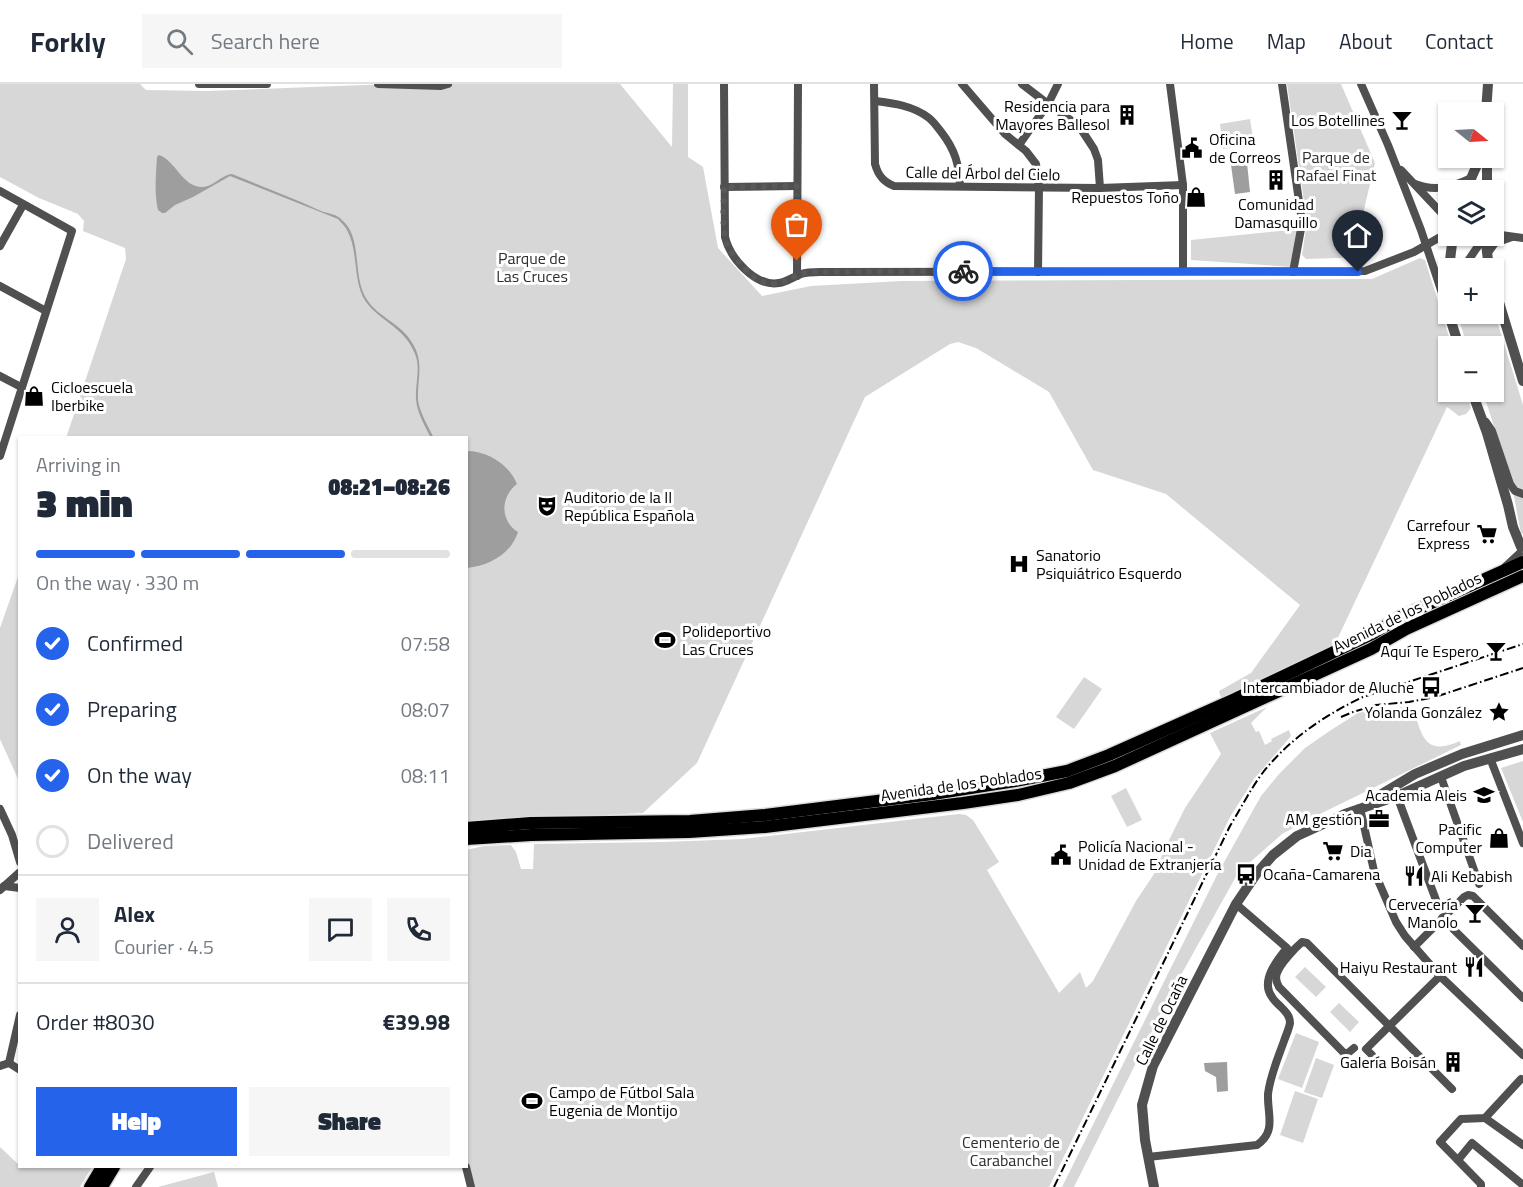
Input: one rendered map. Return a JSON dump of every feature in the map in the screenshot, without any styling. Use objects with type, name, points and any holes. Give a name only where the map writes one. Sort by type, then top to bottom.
[{"type":"main road","name":"Avenida de los Poblados","points":[[468,828],[531,823],[690,821],[765,815],[933,794],[1015,782],[1067,771],[1109,755],[1235,699],[1374,633],[1400,617],[1522,560]]},
{"type":"main road","name":"Avenida de los Poblados","points":[[468,839],[531,835],[689,832],[765,827],[963,803],[1018,795],[1069,783],[1126,761],[1371,649],[1522,560]]},
{"type":"main road","points":[[90,1187],[101,1168]]},
{"type":"main road","points":[[102,1187],[113,1168]]},
{"type":"street","points":[[199,84],[267,84]]},
{"type":"street","points":[[378,84],[446,86],[448,84]]},
{"type":"street","points":[[724,84],[725,237],[728,247],[747,272],[762,282],[780,283],[804,273],[820,272],[1365,271],[1414,252],[1438,238]]},
{"type":"street","points":[[797,276],[798,84]]},
{"type":"street","name":"Calle del Árbol del Cielo","points":[[874,84],[875,164],[877,171],[888,183],[899,186],[1100,188],[1183,185]]},
{"type":"street","points":[[962,84],[1005,134],[1032,157],[1036,164],[1039,187],[1038,272]]},
{"type":"street","points":[[1022,84],[1079,126],[1094,149],[1098,160],[1100,188]]},
{"type":"street","points":[[1019,145],[1048,104],[1058,84]]},
{"type":"street","points":[[1170,84],[1183,185],[1183,271]]},
{"type":"street","points":[[1282,84],[1301,216],[1301,229],[1293,272]]},
{"type":"street","points":[[1361,84],[1396,165],[1438,282]]},
{"type":"street","points":[[1487,102],[1488,84]]},
{"type":"street","points":[[875,101],[915,110],[929,118],[954,151],[959,169],[960,186]]},
{"type":"street","points":[[1396,165],[1438,210]]},
{"type":"street","points":[[1412,183],[1426,188],[1443,189],[1471,178],[1476,168]]},
{"type":"street","points":[[724,187],[797,186]]},
{"type":"street","points":[[0,191],[72,231],[0,456]]},
{"type":"street","points":[[0,246],[23,205]]},
{"type":"street","points":[[1504,236],[1523,238]]},
{"type":"street","points":[[1489,258],[1495,243],[1512,237]]},
{"type":"street","points":[[1471,258],[1479,246]]},
{"type":"street","points":[[0,286],[46,311]]},
{"type":"street","points":[[1504,319],[1523,381]]},
{"type":"street","points":[[0,376],[21,387]]},
{"type":"street","points":[[1476,402],[1498,469],[1522,560]]},
{"type":"street","points":[[1481,416],[1492,431],[1510,484],[1515,491],[1523,494]]},
{"type":"street","name":"Calle de Ocaña","points":[[1360,808],[1416,774],[1470,751],[1523,735]]},
{"type":"street","name":"Calle de Ocaña","points":[[1154,1187],[1142,1105],[1153,1066],[1236,904],[1257,873],[1297,836],[1464,766],[1523,749]]},
{"type":"street","points":[[1490,758],[1523,843]]},
{"type":"street","points":[[1441,777],[1479,885]]},
{"type":"street","points":[[1397,796],[1439,908]]},
{"type":"street","points":[[1360,808],[1374,871],[1396,922],[1405,936],[1440,976],[1522,1052]]},
{"type":"street","points":[[0,809],[18,855]]},
{"type":"street","points":[[2,888],[18,874]]},
{"type":"street","points":[[2,888],[18,888]]},
{"type":"street","points":[[1414,947],[1468,895],[1473,896],[1523,946]]},
{"type":"street","points":[[1148,1157],[1257,1145],[1264,1140],[1268,1132],[1270,1122],[1268,1096],[1271,1079],[1290,1020],[1271,996],[1268,981],[1287,948],[1236,904]]},
{"type":"street","points":[[1442,918],[1523,998]]},
{"type":"street","points":[[1354,1048],[1344,1053],[1276,982],[1278,964],[1301,942],[1305,942],[1452,1089]]},
{"type":"street","points":[[1372,1054],[1366,1049],[1440,976]]},
{"type":"street","points":[[9,1063],[18,1024]]},
{"type":"street","points":[[0,1066],[9,1063]]},
{"type":"street","points":[[9,1063],[18,1070]]},
{"type":"street","points":[[1485,1118],[1521,1079]]},
{"type":"street","points":[[1481,1187],[1481,1184],[1440,1142],[1461,1119],[1485,1118],[1523,1145]]},
{"type":"street","points":[[1458,1160],[1472,1143],[1523,1185]]},
{"type":"street","points":[[136,1187],[149,1168]]},
{"type":"street","points":[[466,1168],[471,1187]]},
{"type":"green space","name":"Parque de Las Cruces","points":[[0,84],[140,84],[146,90],[207,91],[390,84],[620,84],[672,147],[673,84],[688,84],[688,157],[703,167],[718,248],[762,296],[811,286],[901,281],[1372,279],[1420,258],[1425,260],[1438,301],[1438,324],[1445,324],[1449,336],[1438,336],[1438,402],[1469,402],[1471,408],[1466,414],[1459,416],[1447,407],[1335,644],[1221,698],[1219,691],[1251,673],[1300,605],[1166,494],[1093,470],[1049,392],[976,348],[958,342],[950,344],[865,397],[697,763],[643,813],[468,822],[468,436],[67,436],[126,259],[125,248],[83,231],[84,221],[78,214],[39,198],[0,177]]},
{"type":"green space","name":"Parque de Rafael Finat","points":[[1287,84],[1341,84],[1375,163],[1361,222],[1374,252],[1365,257],[1306,259],[1302,255],[1307,222]]},
{"type":"green space","points":[[1250,119],[1254,144],[1223,149],[1220,124]]},
{"type":"green space","points":[[1299,229],[1292,267],[1191,260],[1191,240]]},
{"type":"green space","points":[[1460,324],[1498,324],[1502,336],[1464,336]]},
{"type":"green space","points":[[1504,343],[1523,405],[1523,533],[1521,534],[1511,480],[1486,402],[1504,402]]},
{"type":"green space","points":[[18,577],[18,779],[0,739],[0,628]]},
{"type":"green space","points":[[1084,677],[1102,689],[1074,729],[1056,717]]},
{"type":"green space","name":"Cementerio de Carabanchel","points":[[1267,707],[1251,723],[1256,732],[1259,731],[1265,745],[1272,741],[1271,739],[1289,730],[1291,736],[1254,779],[1230,817],[1049,1187],[472,1187],[467,1168],[468,850],[484,846],[511,845],[516,852],[521,869],[533,869],[534,844],[743,839],[966,815],[973,820],[999,862],[987,870],[1059,993],[1080,972],[1086,988],[1093,981],[1136,901],[1154,874],[1185,808],[1221,754],[1210,733]]},
{"type":"green space","points":[[1404,707],[1413,708],[1422,735],[1432,745],[1448,745],[1460,741],[1461,745],[1282,834],[1238,873],[1172,991],[1074,1187],[1062,1187],[1218,873],[1261,796],[1305,748],[1358,713]]},
{"type":"green space","points":[[1523,761],[1523,822],[1501,768]]},
{"type":"green space","points":[[1126,788],[1142,820],[1127,827],[1111,796]]},
{"type":"green space","points":[[1305,967],[1326,987],[1316,997],[1295,977]]},
{"type":"green space","points":[[1339,1003],[1359,1022],[1350,1032],[1330,1012]]},
{"type":"green space","points":[[1296,1033],[1319,1042],[1302,1088],[1278,1079]]},
{"type":"green space","points":[[1316,1058],[1334,1065],[1322,1098],[1304,1092]]},
{"type":"green space","points":[[1295,1091],[1318,1099],[1303,1143],[1280,1135]]},
{"type":"green space","points":[[0,1147],[18,1164],[18,1168],[91,1168],[80,1187],[0,1187]]},
{"type":"green space","points":[[214,1172],[218,1187],[158,1187]]},
{"type":"shaded area","points":[[159,155],[165,158],[194,186],[205,187],[232,174],[335,215],[342,220],[353,237],[359,279],[366,298],[377,311],[405,333],[416,350],[419,369],[419,404],[433,436],[430,436],[426,429],[417,404],[418,365],[415,354],[404,336],[374,311],[363,297],[358,280],[350,238],[338,219],[230,176],[162,213],[158,210],[157,204],[157,157]]},
{"type":"shaded area","points":[[1247,163],[1250,192],[1235,194],[1231,165]]},
{"type":"shaded area","points":[[468,451],[482,453],[496,460],[509,470],[517,484],[507,495],[504,509],[508,522],[518,532],[515,540],[498,558],[468,568]]},
{"type":"shaded area","points":[[1227,1062],[1228,1091],[1217,1092],[1216,1077],[1205,1071],[1204,1063]]},
{"type":"railway","points":[[1054,1187],[1230,826],[1250,791],[1274,759],[1309,728],[1363,697],[1523,644]]},
{"type":"railway","points":[[1341,717],[1376,705],[1435,697],[1523,668]]},
{"type":"way so far","points":[[797,261],[797,186],[724,187],[726,242],[747,272],[762,282],[768,284],[785,282],[809,272],[963,271]]},
{"type":"place","name":"Residencia para Mayores Ballesol","points":[[1127,115]]},
{"type":"place","name":"Los Botellines","points":[[1402,120]]},
{"type":"place","name":"Oficina de Correos","points":[[1192,148]]},
{"type":"place","name":"Comunidad Damasquillo","points":[[1276,180]]},
{"type":"place","name":"Repuestos Toño","points":[[1196,197]]},
{"type":"place","name":"Cicloescuela Iberbike","points":[[34,396]]},
{"type":"place","name":"Auditorio de la II República Española","points":[[547,506]]},
{"type":"place","name":"Carrefour Express","points":[[1487,534]]},
{"type":"place","name":"Sanatorio Psiquiátrico Esquerdo","points":[[1019,564]]},
{"type":"place","name":"Polideportivo Las Cruces","points":[[665,640]]},
{"type":"place","name":"Aquí Te Espero","points":[[1496,651]]},
{"type":"place","name":"Intercambiador de Aluche","points":[[1431,687]]},
{"type":"place","name":"Yolanda González","points":[[1499,712]]},
{"type":"place","name":"Academia Aleis","points":[[1484,795]]},
{"type":"place","name":"AM gestión","points":[[1379,819]]},
{"type":"place","name":"Pacific Computer","points":[[1499,838]]},
{"type":"place","name":"Dia","points":[[1333,851]]},
{"type":"place","name":"Policía Nacional - Unidad de Extranjería","points":[[1061,855]]},
{"type":"place","name":"Ocaña-Camarena","points":[[1246,874]]},
{"type":"place","name":"Ali Kebabish","points":[[1414,876]]},
{"type":"place","name":"Cervecería Manolo","points":[[1475,913]]},
{"type":"place","name":"Haiyu Restaurant","points":[[1474,967]]},
{"type":"place","name":"Galería Boisán","points":[[1453,1062]]},
{"type":"place","name":"Campo de Fútbol Sala Eugenia de Montijo","points":[[532,1101]]},
{"type":"route","points":[[963,271],[1358,272]]}]
